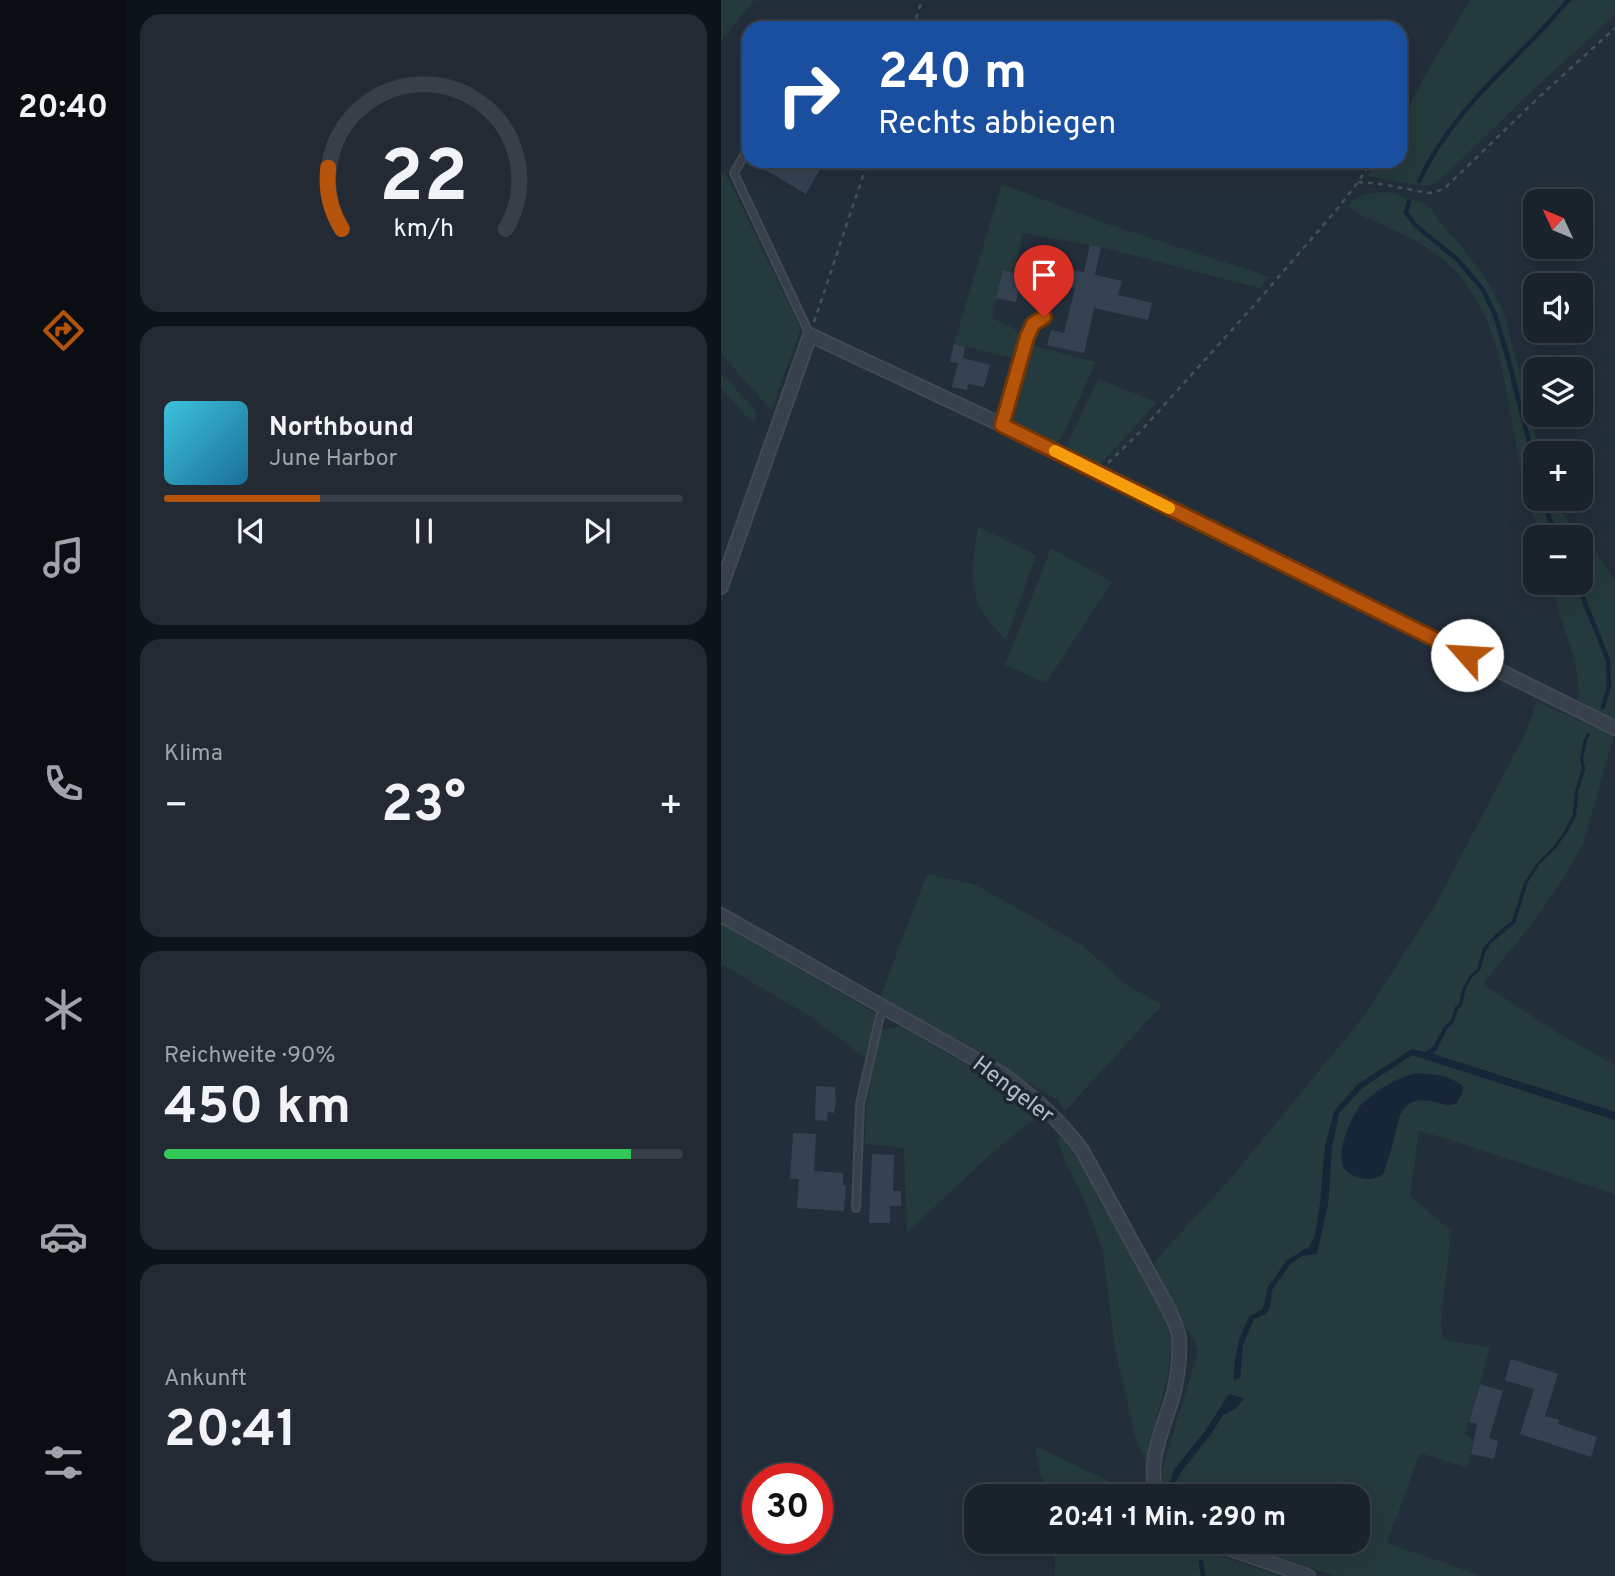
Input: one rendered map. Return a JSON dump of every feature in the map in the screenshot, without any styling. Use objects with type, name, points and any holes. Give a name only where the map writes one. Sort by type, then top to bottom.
[{"type":"street","points":[[721,587],[810,335],[1002,425],[1615,728]]},
{"type":"street","name":"Hengeler","points":[[721,915],[1005,1076],[1035,1098],[1067,1129],[1082,1150],[1168,1308],[1179,1335],[1179,1364],[1174,1392],[1159,1440],[1153,1473],[1155,1484]]},
{"type":"street","points":[[1244,1554],[1308,1576]]},
{"type":"lane","points":[[742,159],[734,173],[810,335]]},
{"type":"lane","points":[[1002,425],[1027,337],[1033,324],[1044,317]]},
{"type":"lane","points":[[856,1208],[860,1104],[880,1016],[885,1007]]},
{"type":"path","points":[[915,21],[922,0]]},
{"type":"path","points":[[1359,182],[1428,193],[1446,187],[1615,28]]},
{"type":"path","points":[[810,335],[866,168]]},
{"type":"path","points":[[1098,473],[1139,433],[1257,302],[1359,182],[1368,168]]},
{"type":"green space","points":[[721,0],[754,0],[721,41]]},
{"type":"green space","points":[[1470,0],[1615,0],[1615,15],[1448,173],[1433,184],[1425,186],[1368,176],[1373,168],[1407,168],[1407,111]]},
{"type":"green space","points":[[721,171],[728,178],[801,329],[771,410],[721,354]]},
{"type":"green space","points":[[1002,184],[1107,224],[1270,277],[1259,288],[1101,247],[1023,233],[1014,273],[1003,271],[992,318],[1015,329],[1021,340],[1016,359],[954,344]]},
{"type":"green space","points":[[1389,192],[1424,204],[1432,210],[1487,281],[1504,313],[1523,386],[1523,427],[1533,427],[1536,441],[1523,441],[1523,477],[1500,359],[1480,307],[1466,283],[1446,262],[1413,239],[1348,207],[1356,198]]},
{"type":"green space","points":[[1031,345],[1096,362],[1061,439],[1050,445],[1012,426],[1009,408]]},
{"type":"green space","points":[[721,373],[755,410],[755,421],[749,419],[721,388]]},
{"type":"green space","points":[[1098,379],[1157,402],[1097,468],[1069,454],[1068,443]]},
{"type":"green space","points":[[1533,511],[1562,511],[1571,525],[1537,525]]},
{"type":"green space","points":[[978,527],[1036,555],[1006,640],[983,613],[974,590],[973,569]]},
{"type":"green space","points":[[1051,548],[1112,582],[1046,683],[1005,665]]},
{"type":"green space","points":[[1593,551],[1615,581],[1615,720],[1578,700],[1576,667],[1555,595],[1593,595]]},
{"type":"green space","points":[[1536,702],[1614,735],[1583,845],[1534,921],[1483,984],[1558,1033],[1615,1065],[1615,1112],[1433,1054],[1453,1023],[1472,977],[1480,970],[1486,950],[1515,923],[1528,882],[1540,863],[1568,831],[1576,815],[1578,792],[1585,769],[1583,758],[1587,739],[1584,739],[1580,759],[1582,769],[1575,792],[1573,814],[1566,829],[1525,881],[1512,922],[1483,948],[1477,969],[1470,975],[1462,990],[1451,1021],[1444,1027],[1433,1047],[1425,1052],[1412,1050],[1358,1084],[1334,1111],[1315,1236],[1309,1247],[1300,1251],[1268,1287],[1263,1309],[1249,1316],[1238,1342],[1234,1379],[1240,1377],[1243,1344],[1254,1319],[1270,1306],[1272,1290],[1291,1263],[1302,1256],[1317,1253],[1328,1204],[1332,1147],[1339,1113],[1362,1088],[1412,1055],[1615,1120],[1615,1194],[1419,1130],[1410,1196],[1451,1231],[1441,1321],[1443,1339],[1490,1348],[1465,1434],[1473,1440],[1468,1468],[1420,1453],[1387,1543],[1482,1576],[1335,1576],[1269,1554],[1370,1554],[1370,1484],[1175,1484],[1223,1415],[1235,1409],[1243,1398],[1229,1395],[1174,1470],[1172,1484],[1163,1484],[1162,1471],[1198,1351],[1154,1262],[1231,1178],[1364,1016],[1436,904],[1528,728]],"holes":[[[1462,1094],[1449,1106],[1434,1102],[1412,1102],[1401,1112],[1383,1174],[1346,1134],[1362,1103]]]},
{"type":"green space","points":[[927,874],[974,884],[1082,945],[1124,983],[1162,1005],[1065,1111],[1058,1100],[880,997]]},
{"type":"green space","points":[[721,924],[875,1013],[867,1059],[808,1015],[721,964]]},
{"type":"green space","points":[[899,1026],[1007,1087],[1021,1098],[1037,1117],[994,1151],[907,1233],[904,1148],[865,1144],[867,1100],[878,1031]]},
{"type":"green space","points":[[1061,1136],[1079,1161],[1154,1294],[1171,1343],[1168,1376],[1146,1463],[1135,1435],[1115,1349],[1103,1251],[1058,1141]]},
{"type":"green space","points":[[1035,1446],[1114,1484],[1044,1484]]},
{"type":"green space","points":[[1055,1554],[1215,1554],[1280,1576],[1055,1576]]},
{"type":"water","points":[[1589,732],[1576,815],[1568,831],[1540,863],[1528,882],[1515,923],[1486,950],[1480,971],[1472,977],[1462,1006],[1433,1054],[1615,1112],[1615,1120],[1412,1055],[1362,1088],[1339,1113],[1332,1147],[1328,1204],[1317,1254],[1302,1256],[1291,1263],[1272,1290],[1266,1314],[1254,1319],[1243,1344],[1240,1378],[1234,1380],[1238,1347],[1250,1316],[1263,1309],[1268,1287],[1287,1260],[1309,1247],[1315,1236],[1325,1146],[1334,1112],[1358,1084],[1412,1049],[1425,1052],[1433,1047],[1444,1027],[1451,1021],[1462,990],[1470,975],[1477,969],[1483,948],[1512,921],[1525,881],[1566,829],[1573,814],[1575,792],[1582,769],[1580,759],[1584,739]]},
{"type":"water","points":[[1417,1073],[1447,1077],[1458,1082],[1463,1086],[1456,1104],[1423,1100],[1409,1104],[1398,1121],[1383,1174],[1367,1179],[1349,1174],[1342,1161],[1343,1143],[1359,1107],[1382,1088]]},
{"type":"water","points":[[1229,1394],[1244,1399],[1235,1409],[1223,1415],[1175,1484],[1169,1484],[1174,1470],[1205,1431]]},
{"type":"building","points":[[762,168],[821,168],[806,194]]},
{"type":"building","points":[[1090,245],[1101,247],[1095,275],[1122,281],[1118,295],[1152,303],[1148,320],[1094,308],[1084,353],[1047,345],[1051,330],[1064,333],[1075,288],[1029,278],[1033,261],[1084,272]]},
{"type":"building","points":[[1003,270],[1022,275],[1016,302],[996,298]]},
{"type":"building","points":[[954,344],[965,347],[963,358],[990,365],[984,387],[968,384],[967,390],[952,387],[958,363],[950,362]]},
{"type":"building","points":[[816,1086],[835,1087],[834,1113],[828,1112],[827,1121],[815,1120]]},
{"type":"building","points":[[793,1133],[816,1134],[814,1171],[843,1173],[843,1185],[846,1185],[844,1211],[797,1208],[799,1179],[790,1179]]},
{"type":"building","points":[[872,1154],[894,1155],[893,1191],[901,1191],[901,1206],[890,1206],[890,1223],[869,1223]]},
{"type":"building","points":[[1511,1359],[1558,1374],[1545,1416],[1559,1420],[1558,1424],[1597,1437],[1591,1457],[1520,1434],[1534,1389],[1505,1380]]},
{"type":"building","points":[[1480,1384],[1503,1391],[1489,1438],[1498,1441],[1494,1459],[1471,1454],[1477,1424],[1469,1422]]},
{"type":"waterway","points":[[1419,181],[1458,119],[1569,0]]},
{"type":"waterway","points":[[1409,201],[1406,212],[1415,225],[1458,260],[1483,290],[1495,315],[1529,441]]},
{"type":"waterway","points":[[1546,511],[1552,525]]},
{"type":"waterway","points":[[1582,595],[1608,660],[1609,686],[1603,707]]},
{"type":"waterway","points":[[1201,1562],[1203,1576]]},
{"type":"slow traffic","points":[[1055,451],[1169,508]]},
{"type":"route","points":[[1044,317],[1033,324],[1027,337],[1002,425],[1467,655]]}]
